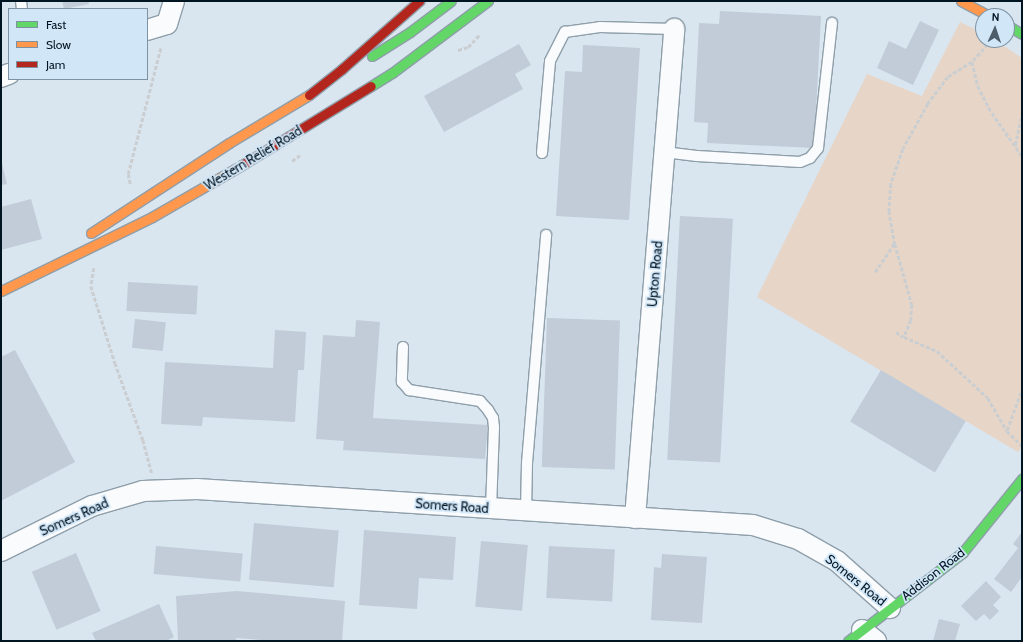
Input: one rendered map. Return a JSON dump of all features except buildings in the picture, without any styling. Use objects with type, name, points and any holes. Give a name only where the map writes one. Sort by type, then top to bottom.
[{"type":"main road","name":"Western Relief Road","points":[[2,291],[229,143],[307,97],[342,69],[419,1]]},
{"type":"main road","points":[[307,97],[410,32],[451,1]]},
{"type":"main road","name":"Western Relief Road","points":[[2,291],[152,217],[278,144],[392,73],[488,1]]},
{"type":"main road","points":[[960,1],[975,9]]},
{"type":"main road","points":[[307,97],[330,66]]},
{"type":"main road","name":"Addison Road","points":[[862,637],[890,608],[963,552],[1022,479]]},
{"type":"street","points":[[148,30],[167,24],[174,1]]},
{"type":"street","name":"Upton Road","points":[[635,518],[674,29]]},
{"type":"street","name":"Somers Road","points":[[1,551],[92,506],[143,490],[197,489],[753,525],[798,539],[837,561],[890,608]]},
{"type":"lane","points":[[664,152],[697,156],[800,162],[810,158],[818,148],[832,23]]},
{"type":"lane","points":[[542,153],[550,62],[565,32],[600,27],[674,29]]},
{"type":"lane","points":[[526,511],[528,463],[546,235]]},
{"type":"lane","points":[[403,347],[402,382],[409,390],[480,401],[493,418],[492,509]]},
{"type":"path","points":[[133,187],[128,179],[128,174],[167,24]]},
{"type":"path","points":[[904,337],[912,320],[912,305],[895,244],[889,211],[891,184],[904,149],[928,104],[948,77],[972,62],[985,48]]},
{"type":"path","points":[[972,62],[978,86],[992,113],[1022,156]]},
{"type":"path","points":[[1015,145],[1022,115]]},
{"type":"path","points":[[875,272],[895,244]]},
{"type":"path","points":[[94,264],[91,286],[115,363],[143,440],[157,490]]},
{"type":"path","points":[[896,332],[937,351],[964,375],[988,398],[1007,431],[1022,446]]},
{"type":"path","points":[[1007,431],[1022,389]]},
{"type":"shaded area","points":[[960,22],[975,29],[975,48],[1007,48],[1022,58],[1022,447],[1018,452],[757,297],[867,74],[922,96]]},
{"type":"traffic: fast","points":[[372,56],[410,32],[451,1]]},
{"type":"traffic: fast","points":[[371,86],[392,73],[488,1]]},
{"type":"traffic: fast","points":[[1015,30],[1022,34]]},
{"type":"traffic: fast","points":[[848,641],[963,552],[1022,479]]},
{"type":"traffic: slow","points":[[961,1],[975,8]]},
{"type":"traffic: slow","points":[[91,233],[229,143],[309,95]]},
{"type":"traffic: slow","points":[[1,291],[152,217],[242,165]]},
{"type":"traffic: jam","points":[[309,95],[342,69],[419,1]]},
{"type":"traffic: jam","points":[[242,165],[371,86]]}]
